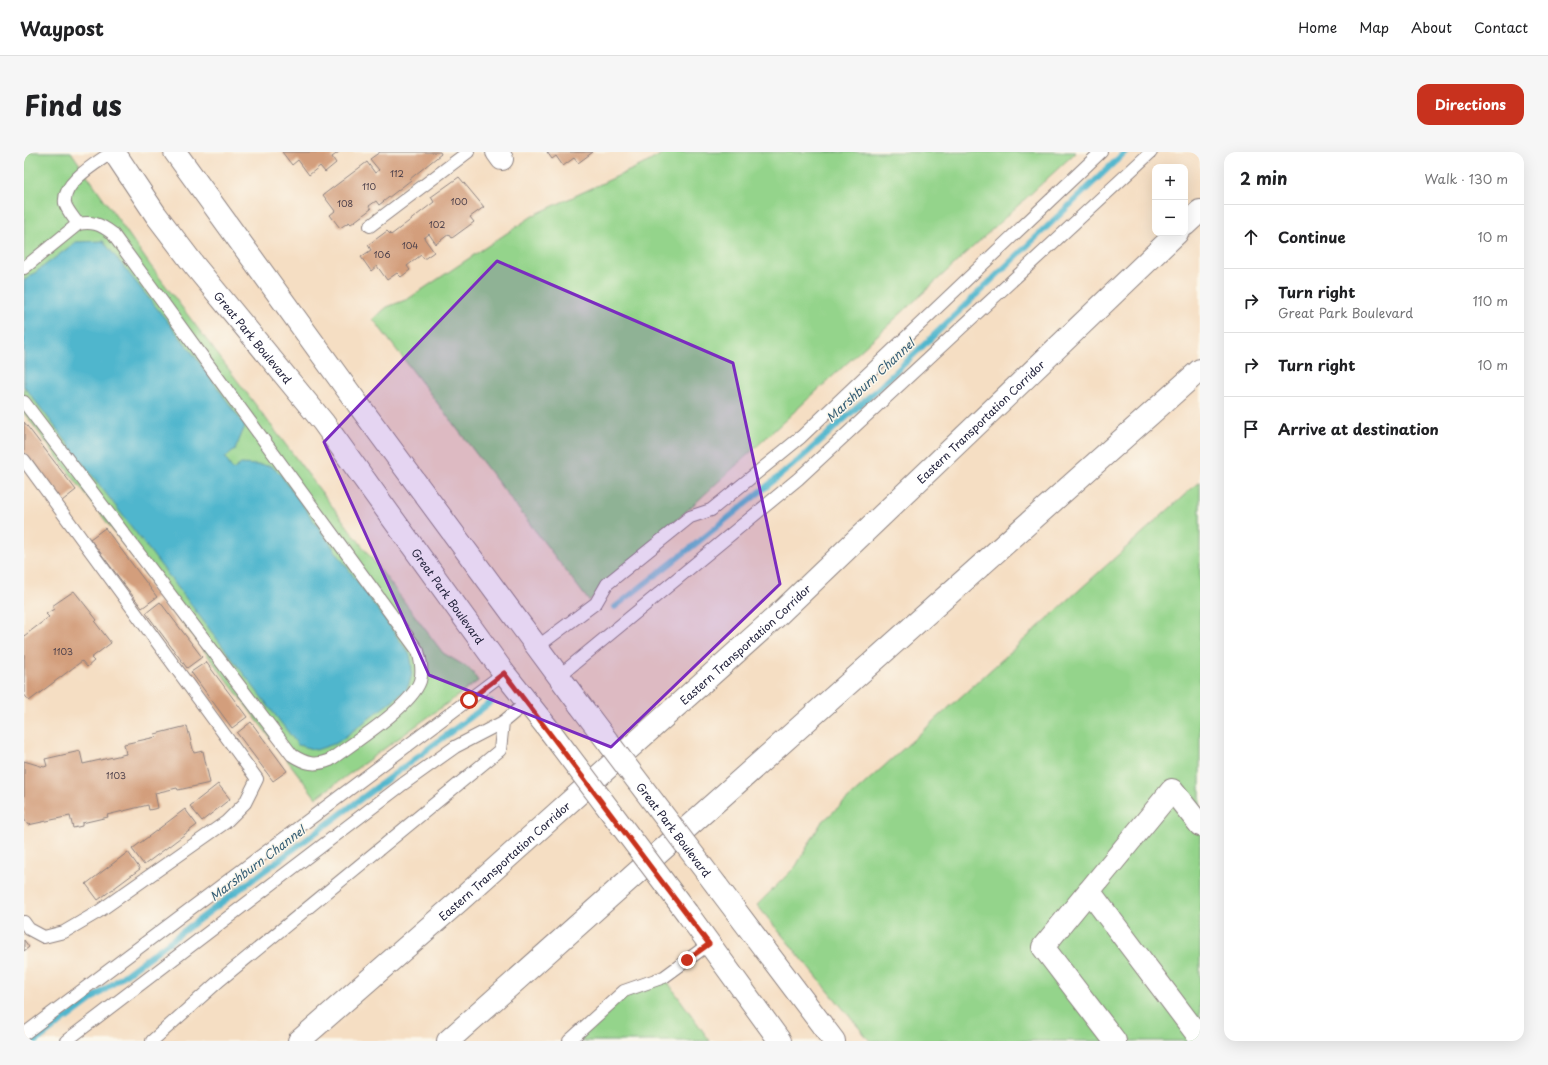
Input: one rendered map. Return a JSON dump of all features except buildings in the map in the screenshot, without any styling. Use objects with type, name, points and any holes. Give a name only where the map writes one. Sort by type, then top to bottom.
[{"type":"main road","name":"Great Park Boulevard","points":[[113,152],[156,215],[194,265],[323,422],[504,673],[550,731],[687,913],[780,1041]]},
{"type":"main road","name":"Great Park Boulevard","points":[[175,152],[558,676],[834,1041]]},
{"type":"main road","points":[[1188,222],[1200,211]]},
{"type":"main road","name":"Eastern Transportation Corridor","points":[[299,1041],[458,902],[778,615],[1174,236]]},
{"type":"main road","points":[[448,1041],[1200,370]]},
{"type":"main road","points":[[1115,1041],[1043,947],[1172,790],[1200,825]]},
{"type":"main road","points":[[1089,891],[1200,1038]]},
{"type":"lane","points":[[78,224],[65,204],[65,193],[70,184],[113,152]]},
{"type":"lane","points":[[370,226],[468,152]]},
{"type":"lane","points":[[537,646],[596,603],[607,584],[690,517],[711,510],[801,437],[1101,152]]},
{"type":"lane","points":[[558,676],[798,479],[1151,152]]},
{"type":"lane","points":[[24,268],[78,224],[87,222],[101,224],[112,233],[418,651],[422,665],[420,681],[413,695],[400,708],[330,760],[318,764],[304,763],[292,755],[24,402]]},
{"type":"lane","points":[[24,460],[257,779],[245,803],[226,822],[98,912],[64,932],[44,937],[29,929],[24,922]]},
{"type":"lane","points":[[24,1034],[504,673]]},
{"type":"lane","points":[[66,1041],[403,784],[455,747],[502,722],[527,702]]},
{"type":"lane","points":[[152,1041],[220,980],[500,750],[502,722]]},
{"type":"lane","points":[[569,1041],[624,991],[664,977],[709,944]]},
{"type":"highlighted area","points":[[497,261],[733,363],[780,584],[611,747],[429,675],[324,442]]},
{"type":"green space","points":[[24,152],[71,152],[150,265],[443,653],[470,669],[478,681],[316,798],[24,413]]},
{"type":"green space","points":[[665,152],[1076,152],[589,601],[373,319],[387,307],[408,299],[534,215],[648,162]]},
{"type":"green space","points":[[1200,481],[1200,1041],[870,1041],[757,905],[796,866],[821,823]]},
{"type":"green space","points":[[664,977],[710,1041],[569,1041],[624,991]]},
{"type":"water","points":[[103,241],[191,351],[245,426],[235,450],[225,458],[233,470],[241,464],[271,466],[280,474],[410,655],[412,673],[406,690],[337,743],[316,750],[298,745],[24,386],[24,281],[76,242]]},
{"type":"waterway","name":"Marshburn Channel","points":[[615,607],[799,460],[882,385],[1125,152]]},
{"type":"waterway","name":"Marshburn Channel","points":[[36,1041],[491,702]]},
{"type":"route","points":[[469,700],[504,673],[550,731],[709,944],[687,960]]}]
